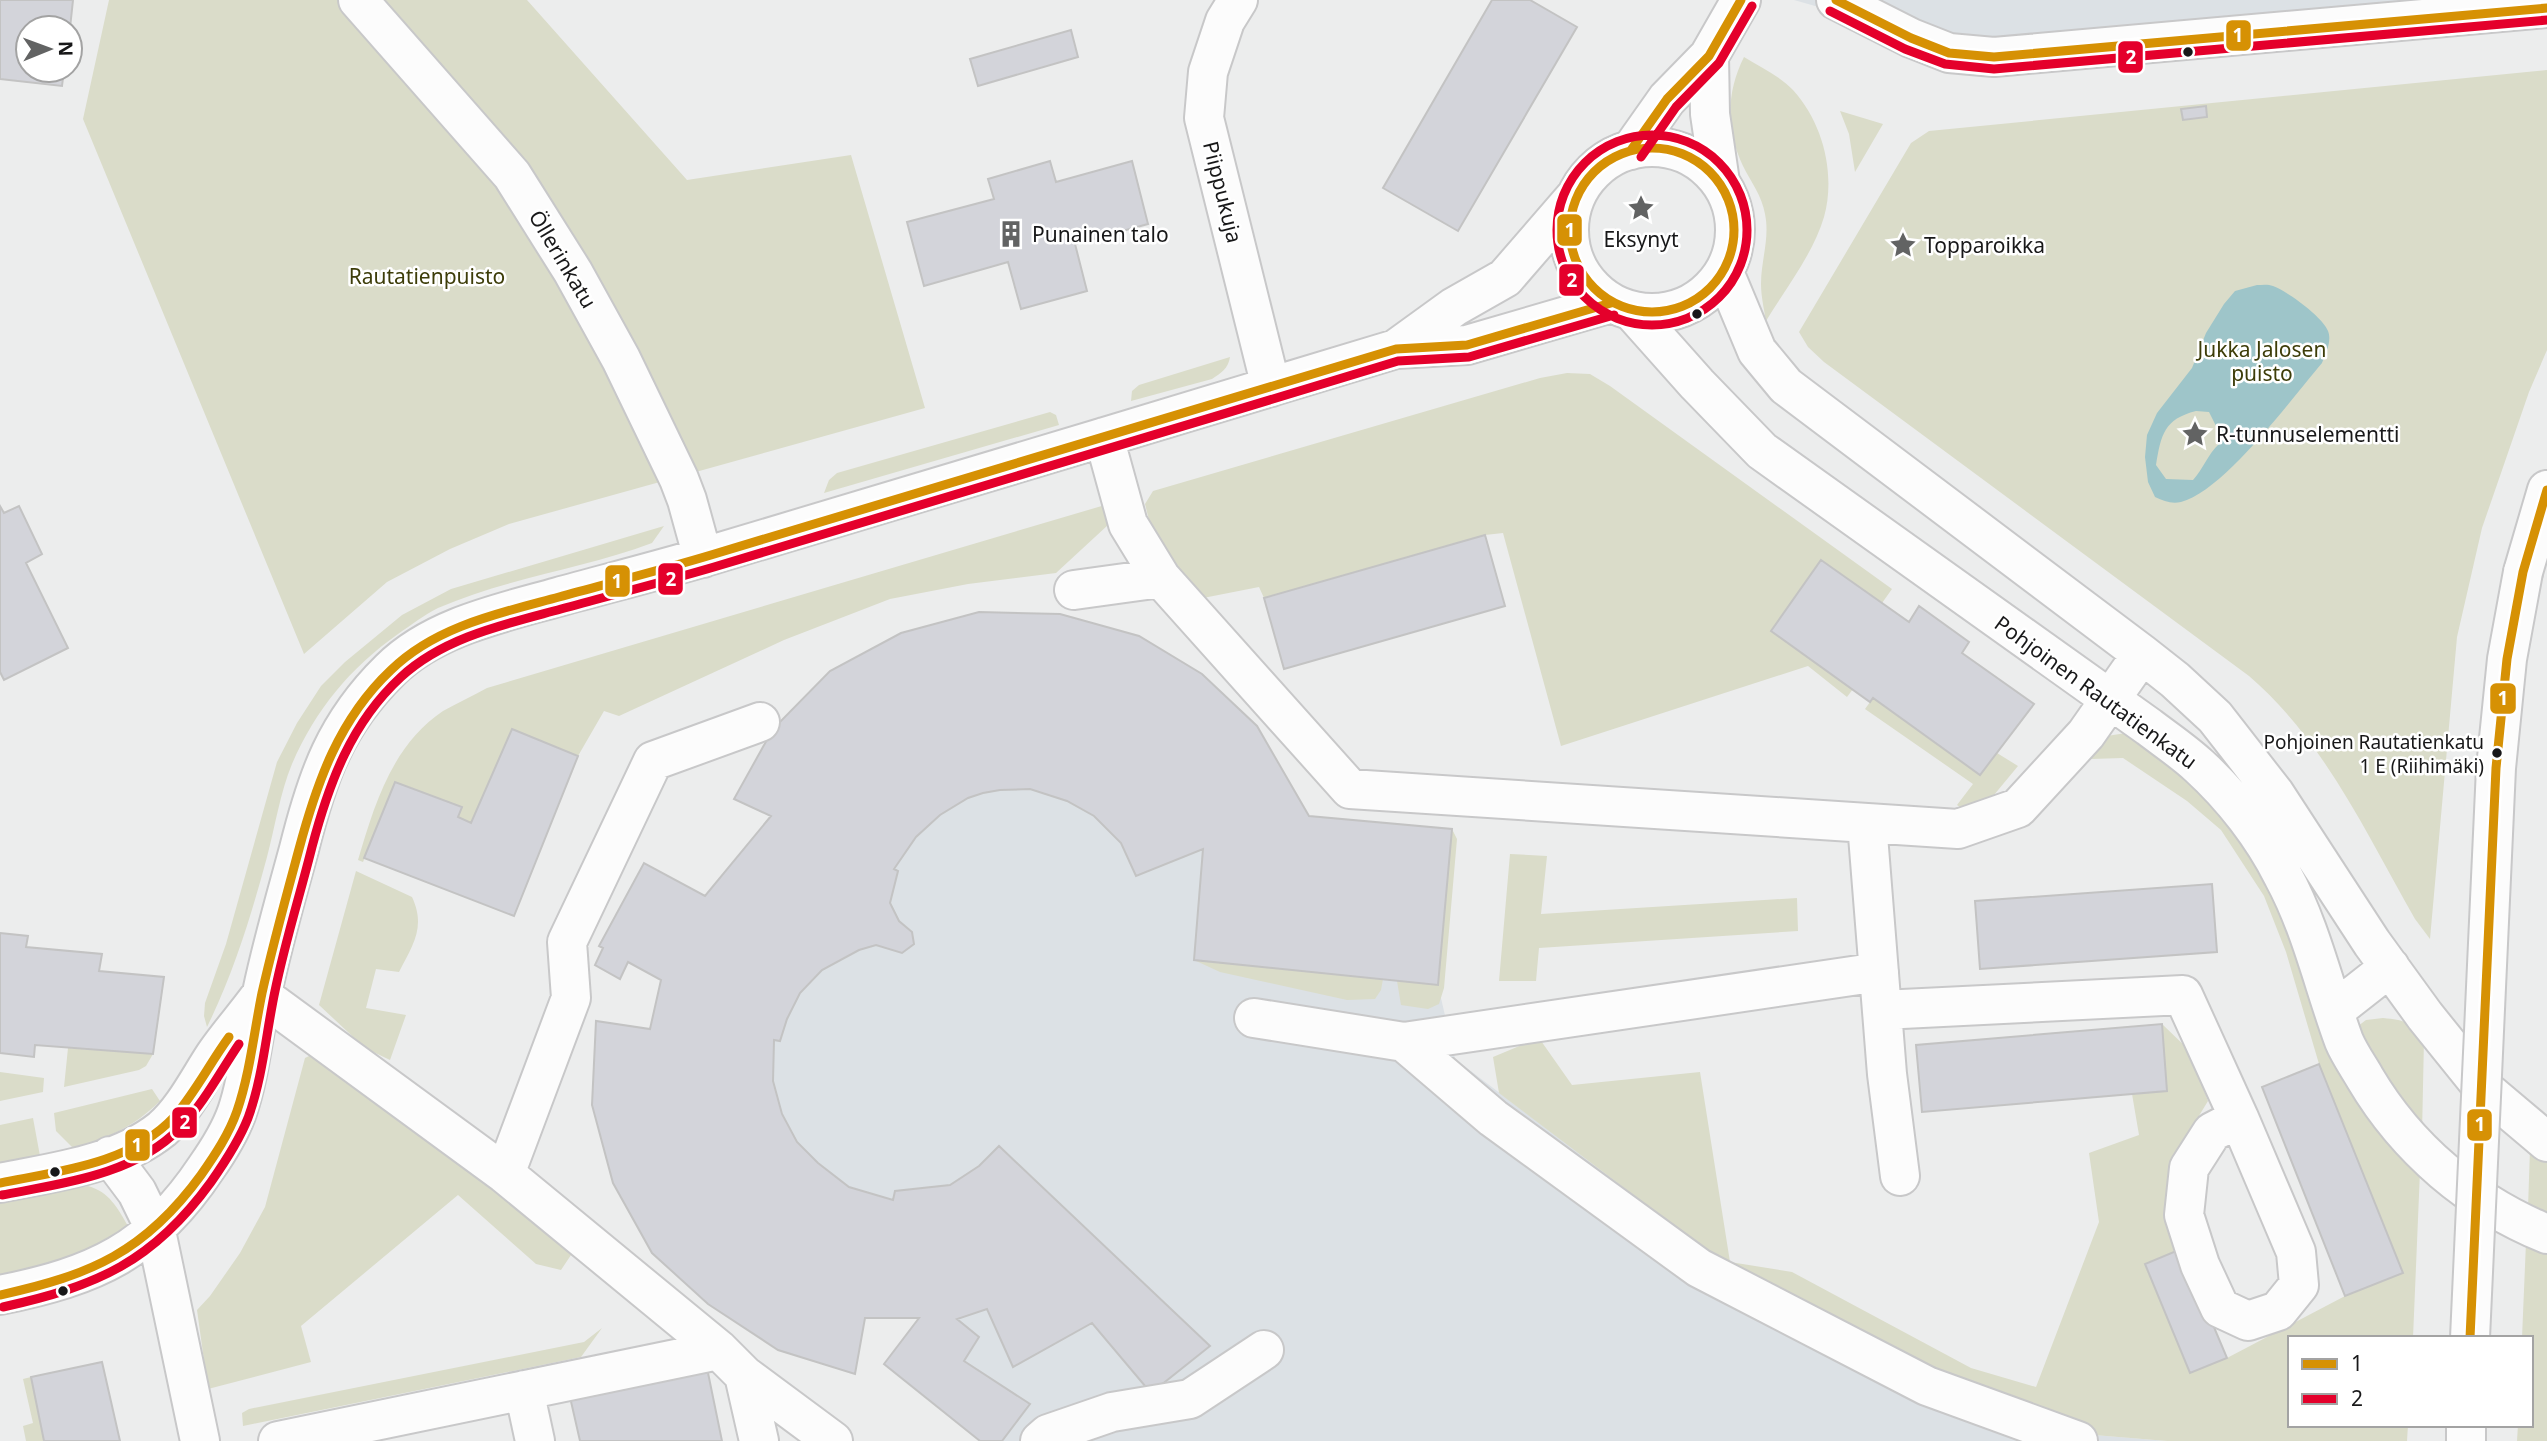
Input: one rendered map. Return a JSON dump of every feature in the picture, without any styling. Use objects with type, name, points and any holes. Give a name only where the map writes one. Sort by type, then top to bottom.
[{"type":"street","name":"Öllerinkatu","points":[[358,0],[512,175],[573,272],[621,359],[674,469],[687,500],[703,558]]},
{"type":"street","name":"Piippukuja","points":[[1238,0],[1226,21],[1208,72],[1204,118],[1271,387]]},
{"type":"street","points":[[1631,150],[1667,99],[1709,56],[1741,0]]},
{"type":"street","points":[[1836,0],[1911,38],[1949,53],[1994,57],[2547,8]]},
{"type":"street","points":[[1709,56],[1710,114],[1720,182]]},
{"type":"street","points":[[0,1295],[28,1290],[84,1273],[120,1256],[156,1231],[194,1187],[222,1144],[237,1112],[261,995],[312,797],[334,741],[360,704],[391,668],[422,645],[482,618],[703,558],[1396,349],[1467,345],[1622,307],[1658,313],[1684,307],[1707,293],[1724,272],[1733,250],[1735,227],[1731,203],[1720,182],[1703,164],[1680,152],[1656,147],[1631,150],[1610,159],[1591,174],[1505,278],[1454,307],[1396,349]]},
{"type":"street","points":[[1577,194],[1570,218],[1570,243],[1577,267],[1592,287],[1622,307]]},
{"type":"street","points":[[1724,272],[1757,351],[1786,386],[2143,654],[2215,717],[2275,794],[2389,967],[2483,1088],[2547,1142]]},
{"type":"street","name":"Pohjoinen Rautatienkatu","points":[[1622,307],[1762,451],[2200,766],[2242,813],[2284,876],[2345,1044],[2384,1109],[2420,1148],[2472,1195],[2494,1210],[2547,1234]]},
{"type":"street","points":[[1104,437],[1128,524],[1161,578],[1350,789],[1958,829],[2018,808],[2087,734],[2143,654]]},
{"type":"street","points":[[2470,1336],[2496,768],[2507,659],[2523,572],[2546,496]]},
{"type":"street","points":[[1074,590],[1161,578]]},
{"type":"street","points":[[505,1174],[571,998],[568,942],[653,761],[761,722]]},
{"type":"street","points":[[1867,823],[1886,1073],[1900,1176]]},
{"type":"street","points":[[2334,1011],[2389,967]]},
{"type":"street","points":[[1254,1018],[1404,1042],[1879,972]]},
{"type":"street","points":[[0,1183],[76,1168],[138,1145],[164,1127],[261,995]]},
{"type":"street","points":[[261,995],[505,1174],[731,1362],[833,1441]]},
{"type":"street","points":[[1882,1010],[2183,995],[2239,1118],[2296,1252],[2299,1285],[2278,1311],[2248,1321],[2220,1308],[2200,1265],[2184,1215],[2189,1168],[2212,1132],[2239,1118]]},
{"type":"street","points":[[1404,1042],[1493,1118],[1699,1268],[1927,1386],[2078,1441]]},
{"type":"street","points":[[110,1156],[137,1192],[156,1231],[200,1441]]},
{"type":"street","points":[[1040,1441],[1048,1434],[1112,1412],[1190,1399],[1264,1350]]},
{"type":"street","points":[[278,1441],[524,1390],[731,1362]]},
{"type":"street","points":[[731,1362],[759,1441]]},
{"type":"street","points":[[524,1390],[535,1441]]},
{"type":"shaded area","points":[[1794,0],[2547,0],[1994,57]]},
{"type":"shaded area","points":[[979,612],[1139,636],[1202,674],[1257,726],[1309,816],[1452,829],[1438,985],[1455,1059],[1706,1250],[1958,1379],[2082,1434],[2167,1441],[980,1441],[884,1364],[918,1318],[865,1318],[708,1304],[652,1253],[613,1183],[592,1105],[596,1021],[650,1029],[661,980],[629,962],[620,979],[595,965],[603,949],[599,946],[644,863],[706,896],[771,817],[734,799],[830,671],[901,633]]},
{"type":"green space","name":"Rautatienpuisto","points":[[109,0],[527,0],[687,180],[851,155],[925,408],[509,524],[450,549],[387,582],[304,654],[83,119]]},
{"type":"green space","points":[[1744,57],[1782,80],[1803,103],[1819,133],[1827,167],[1827,201],[1819,231],[1766,321],[1761,284],[1766,232],[1764,207],[1737,152],[1731,125],[1731,98]]},
{"type":"green space","name":"Jukka Jalosen puisto","points":[[2547,70],[2547,350],[2529,392],[2482,528],[2457,637],[2430,939],[2415,919],[2322,759],[2276,701],[2249,676],[1824,362],[1808,347],[1799,332],[1911,143],[1929,131]]},
{"type":"green space","points":[[1840,111],[1883,124],[1855,172],[1849,134]]},
{"type":"green space","points":[[1230,357],[1226,368],[1212,379],[1131,401],[1132,391],[1139,385]]},
{"type":"green space","points":[[1567,373],[1590,374],[1610,386],[1892,589],[1882,603],[1821,560],[1771,631],[1853,689],[1847,697],[1808,666],[1561,746],[1503,533],[1485,535],[1264,598],[1259,587],[1198,599],[1150,524],[1145,504],[1153,491],[1540,378]]},
{"type":"green space","points":[[1050,412],[1056,415],[1059,425],[824,493],[829,480],[837,473]]},
{"type":"green space","points":[[1105,505],[1108,525],[1056,573],[968,584],[890,599],[784,640],[619,716],[604,711],[578,756],[512,729],[471,823],[458,817],[462,807],[396,782],[363,862],[358,860],[378,798],[410,741],[443,711],[487,688]]},
{"type":"green space","points":[[664,526],[652,543],[490,589],[438,608],[381,647],[336,691],[312,725],[292,764],[248,922],[226,986],[207,1027],[205,1003],[226,944],[277,762],[297,723],[321,686],[345,662],[402,615],[451,589]]},
{"type":"green space","points":[[1873,698],[1980,775],[1997,753],[2018,766],[1989,801],[1967,812],[1957,805],[1973,784],[1865,709]]},
{"type":"green space","points":[[2126,733],[2177,770],[2233,825],[2277,899],[2338,1072],[2370,1117],[2420,1171],[2413,1336],[2288,1336],[2288,1427],[2408,1427],[2407,1441],[2167,1441],[2082,1434],[1958,1379],[1706,1250],[1499,1093],[1493,1057],[1539,1038],[1572,1085],[1700,1072],[1730,1262],[1792,1272],[1971,1368],[2036,1387],[2099,1222],[2089,1153],[2139,1135],[2132,1094],[2167,1091],[2162,1024],[2189,1050],[2208,1101],[2180,1147],[2181,1249],[2145,1265],[2190,1373],[2227,1358],[2345,1296],[2403,1273],[2319,1064],[2286,952],[2264,896],[2221,830],[2187,801],[2123,758],[2091,759],[2090,749],[2107,736]]},
{"type":"green space","points":[[1452,829],[1457,839],[1444,988],[1439,1004],[1428,1009],[1401,1005],[1397,981],[1438,984]]},
{"type":"green space","points":[[1510,854],[1547,856],[1541,914],[1797,898],[1798,931],[1539,948],[1536,981],[1499,981]]},
{"type":"green space","points":[[356,871],[412,897],[418,918],[416,936],[399,972],[376,969],[366,1008],[406,1015],[390,1060],[365,1048],[319,1005]]},
{"type":"green space","points":[[1194,960],[1383,979],[1381,990],[1375,999],[1347,1000],[1220,972]]},
{"type":"green space","points":[[2383,1018],[2406,1023],[2424,1039],[2422,1134],[2379,1075],[2358,1026],[2366,1020]]},
{"type":"green space","points":[[68,1048],[153,1054],[146,1066],[139,1070],[64,1087]]},
{"type":"green space","points":[[313,1054],[478,1179],[577,1246],[561,1270],[536,1264],[458,1195],[301,1326],[311,1362],[208,1389],[197,1310],[240,1253],[265,1207],[305,1058]]},
{"type":"green space","points":[[0,1072],[44,1078],[43,1092],[0,1101]]},
{"type":"green space","points":[[152,1089],[160,1101],[141,1118],[109,1136],[73,1148],[56,1131],[54,1113]]},
{"type":"green space","points":[[33,1118],[40,1156],[0,1166],[0,1125]]},
{"type":"green space","points":[[2530,1149],[2547,1163],[2547,1218],[2528,1208]]},
{"type":"green space","points":[[88,1186],[107,1196],[128,1226],[88,1251],[59,1263],[0,1275],[0,1202]]},
{"type":"green space","points":[[2526,1242],[2547,1250],[2547,1441],[2517,1441],[2518,1427],[2533,1427],[2533,1336],[2522,1336]]},
{"type":"green space","points":[[602,1328],[581,1357],[243,1426],[242,1413],[249,1409],[584,1342]]},
{"type":"green space","points":[[31,1377],[44,1441],[26,1441],[23,1426],[33,1423],[23,1379]]},
{"type":"water","points":[[2267,285],[2287,293],[2325,325],[2329,335],[2327,351],[2322,363],[2276,419],[2217,481],[2181,502],[2165,501],[2155,497],[2148,482],[2145,457],[2147,435],[2157,413],[2192,368],[2206,333],[2235,291]],"holes":[[[2209,412],[2218,430],[2219,444],[2193,480],[2166,479],[2156,465],[2166,430],[2185,414]]]},
{"type":"building","points":[[0,0],[73,0],[72,14],[14,14],[14,81],[0,79]]},
{"type":"building","points":[[1492,0],[1530,0],[1577,27],[1458,231],[1383,188]]},
{"type":"building","points":[[1071,30],[1078,57],[978,86],[970,59]]},
{"type":"building","points":[[2206,106],[2207,117],[2183,120],[2181,109]]},
{"type":"building","name":"Punainen talo","points":[[1050,161],[1056,182],[1132,161],[1148,224],[1075,244],[1087,291],[1021,309],[1008,262],[924,286],[907,222],[994,199],[988,179]]},
{"type":"building","points":[[0,506],[4,513],[19,506],[42,554],[26,563],[68,648],[4,680],[0,672]]},
{"type":"building","points":[[1485,535],[1505,606],[1284,669],[1264,598]]},
{"type":"building","points":[[1821,560],[1909,622],[1919,606],[1969,642],[1962,653],[2034,704],[1980,775],[1873,698],[1870,702],[1771,631]]},
{"type":"building","points":[[979,612],[1060,614],[1139,636],[1202,674],[1257,726],[1309,816],[1452,829],[1438,985],[1194,960],[1203,849],[1136,876],[1121,843],[1094,816],[1067,801],[1030,789],[983,793],[968,798],[940,815],[916,837],[894,869],[898,871],[890,903],[899,921],[912,932],[914,944],[902,953],[876,945],[859,950],[822,970],[800,993],[780,1041],[774,1040],[773,1081],[782,1114],[797,1142],[818,1163],[849,1187],[893,1200],[895,1191],[950,1185],[979,1166],[999,1146],[1210,1346],[1151,1393],[1092,1323],[1013,1367],[987,1309],[957,1319],[979,1337],[964,1361],[1030,1404],[1002,1441],[980,1441],[884,1364],[919,1318],[865,1318],[855,1374],[778,1350],[708,1304],[652,1253],[613,1183],[592,1105],[596,1021],[650,1029],[661,980],[628,962],[620,979],[595,965],[603,948],[599,946],[644,863],[705,896],[771,816],[734,799],[773,729],[830,671],[901,633]]},
{"type":"building","points":[[512,729],[578,756],[514,916],[364,858],[395,782],[462,807],[458,817],[471,823]]},
{"type":"building","points":[[2212,884],[2217,952],[1980,969],[1975,901]]},
{"type":"building","points":[[0,933],[28,936],[26,947],[102,954],[99,971],[164,977],[153,1054],[35,1045],[34,1057],[0,1053]]},
{"type":"building","points":[[2162,1024],[2167,1091],[1922,1112],[1916,1045]]},
{"type":"building","points":[[2319,1064],[2403,1273],[2345,1296],[2262,1087]]},
{"type":"building","points":[[2181,1249],[2227,1358],[2190,1373],[2145,1264]]},
{"type":"building","points":[[102,1362],[120,1441],[44,1441],[31,1377]]},
{"type":"building","points":[[707,1368],[722,1441],[580,1441],[570,1397]]},
{"type":"transit line","name":"1","points":[[1631,150],[1667,99],[1709,56],[1741,0]]},
{"type":"transit line","name":"1","points":[[1836,0],[1911,38],[1949,53],[1994,57],[2547,8]]},
{"type":"transit line","name":"2","points":[[1641,157],[1676,107],[1719,63],[1752,6]]},
{"type":"transit line","name":"2","points":[[1830,11],[1905,49],[1945,64],[1994,69],[2547,20]]},
{"type":"transit line","name":"2","points":[[1652,135],[1688,142],[1719,163],[1740,194],[1747,230],[1740,266],[1719,297],[1688,318],[1652,325],[1616,318],[1585,297],[1564,266],[1557,230],[1564,194],[1585,163],[1616,142],[1652,135]]},
{"type":"transit line","name":"1","points":[[1652,148],[1684,154],[1698,161],[1710,172],[1721,184],[1728,198],[1734,230],[1728,262],[1721,276],[1710,288],[1698,299],[1684,306],[1652,312],[1620,306],[1606,299],[1594,288],[1583,276],[1576,262],[1570,230],[1576,198],[1583,184],[1594,172],[1606,161],[1620,154],[1652,148]]},
{"type":"transit line","name":"1","points":[[0,1295],[89,1269],[137,1242],[180,1201],[211,1160],[237,1111],[249,1067],[275,939],[322,776],[357,709],[391,670],[428,642],[492,616],[797,530],[1396,349],[1467,345],[1611,303]]},
{"type":"transit line","name":"2","points":[[3,1307],[67,1290],[120,1267],[167,1232],[189,1209],[221,1167],[240,1135],[253,1102],[283,955],[334,777],[368,714],[401,677],[418,663],[456,642],[498,627],[714,567],[1398,361],[1469,357],[1614,315]]},
{"type":"transit line","name":"1","points":[[2470,1336],[2496,768],[2507,659],[2523,572],[2547,490]]},
{"type":"transit line","name":"1","points":[[0,1183],[93,1163],[137,1145],[156,1133],[174,1117],[189,1098],[229,1037]]},
{"type":"transit line","name":"2","points":[[2,1195],[97,1175],[142,1157],[180,1128],[197,1108],[239,1044]]},
{"type":"place","name":"Eksynyt","points":[[1641,208]]},
{"type":"place","name":"Punainen talo","points":[[1011,234]]},
{"type":"place","name":"Topparoikka","points":[[1903,245]]},
{"type":"place","name":"R-tunnuselementti","points":[[2195,434]]},
{"type":"place","name":"Pohjoinen Rautatienkatu 1 E (Riihimäki)","points":[[2497,753]]}]
